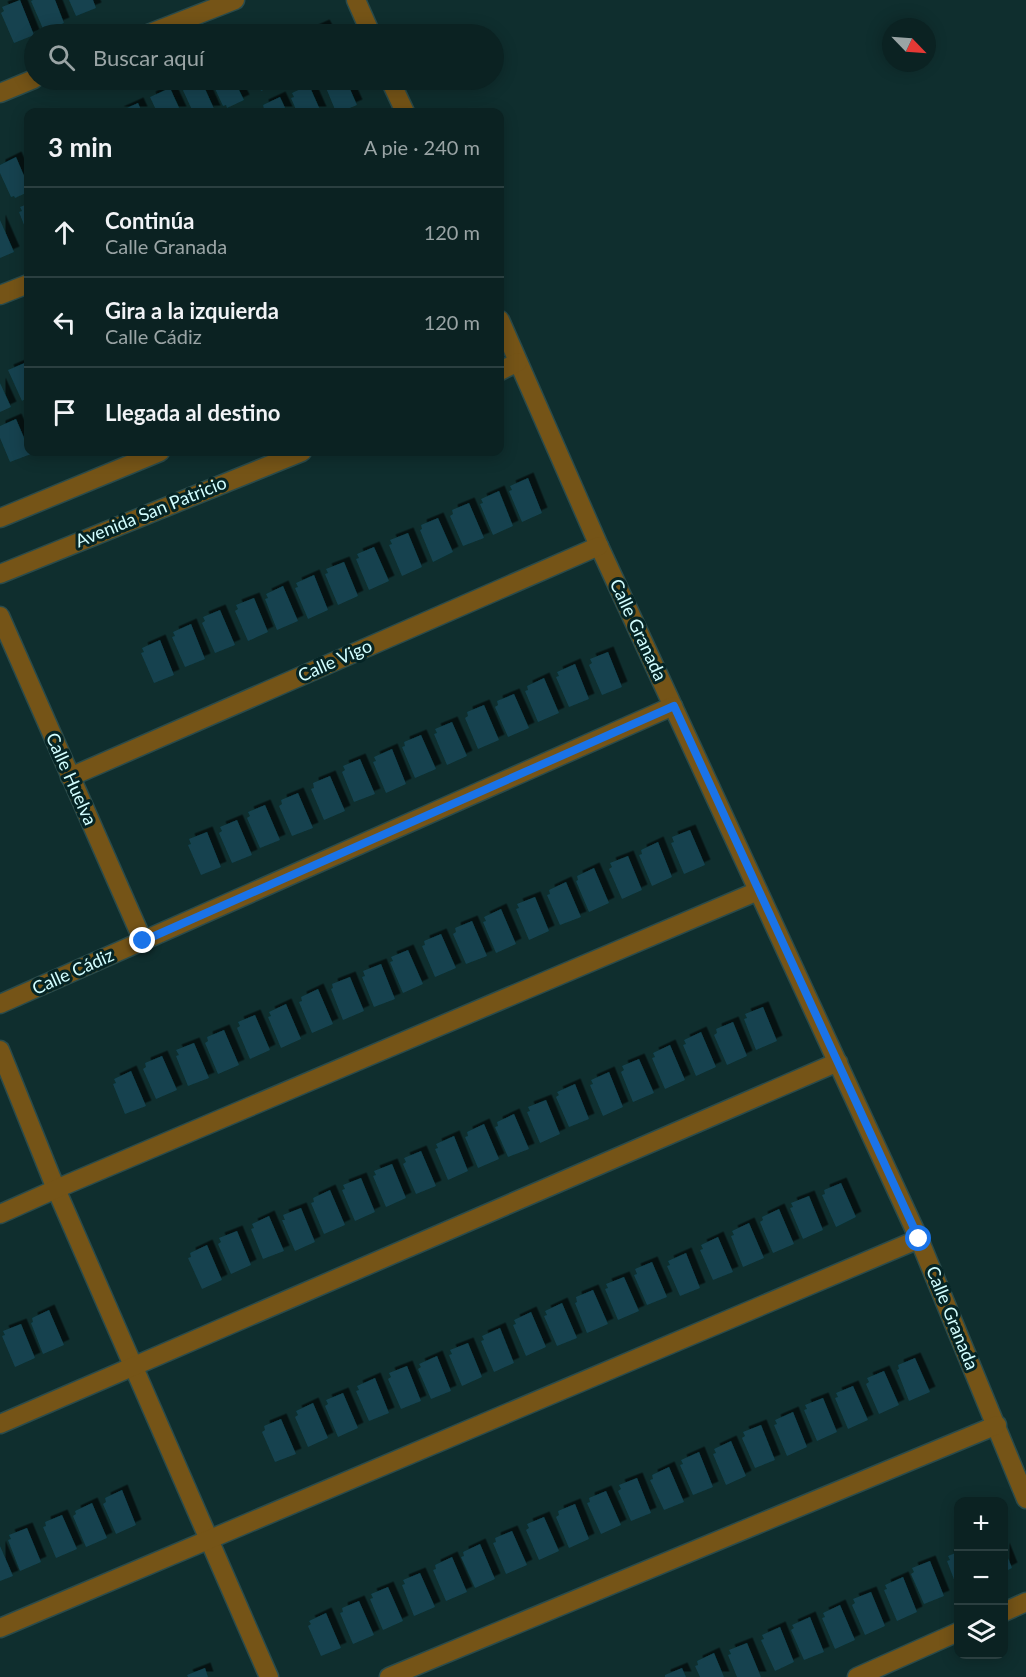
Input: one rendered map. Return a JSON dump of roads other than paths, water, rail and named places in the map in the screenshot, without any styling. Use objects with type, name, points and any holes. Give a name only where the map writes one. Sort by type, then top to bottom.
[{"type":"street","points":[[174,24],[235,0]]},
{"type":"street","points":[[356,0],[367,24]]},
{"type":"street","points":[[0,93],[24,83]]},
{"type":"street","points":[[395,90],[403,108]]},
{"type":"street","points":[[0,295],[24,286]]},
{"type":"street","name":"Calle Granada","points":[[504,330],[599,546],[919,1239],[1026,1499]]},
{"type":"street","points":[[504,368],[518,362]]},
{"type":"street","points":[[0,518],[150,456]]},
{"type":"street","name":"Avenida San Patricio","points":[[0,574],[292,456]]},
{"type":"street","name":"Calle Vigo","points":[[70,777],[599,546]]},
{"type":"street","name":"Calle Huelva","points":[[0,616],[143,941]]},
{"type":"street","name":"Calle Cádiz","points":[[0,1004],[674,706]]},
{"type":"street","points":[[0,1214],[758,891]]},
{"type":"street","points":[[0,1050],[56,1189],[269,1677]]},
{"type":"street","points":[[0,1424],[838,1062]]},
{"type":"street","points":[[0,1628],[919,1239]]},
{"type":"street","points":[[389,1677],[996,1425]]},
{"type":"street","points":[[1008,1610],[1026,1602]]},
{"type":"street","points":[[857,1677],[954,1634]]}]
